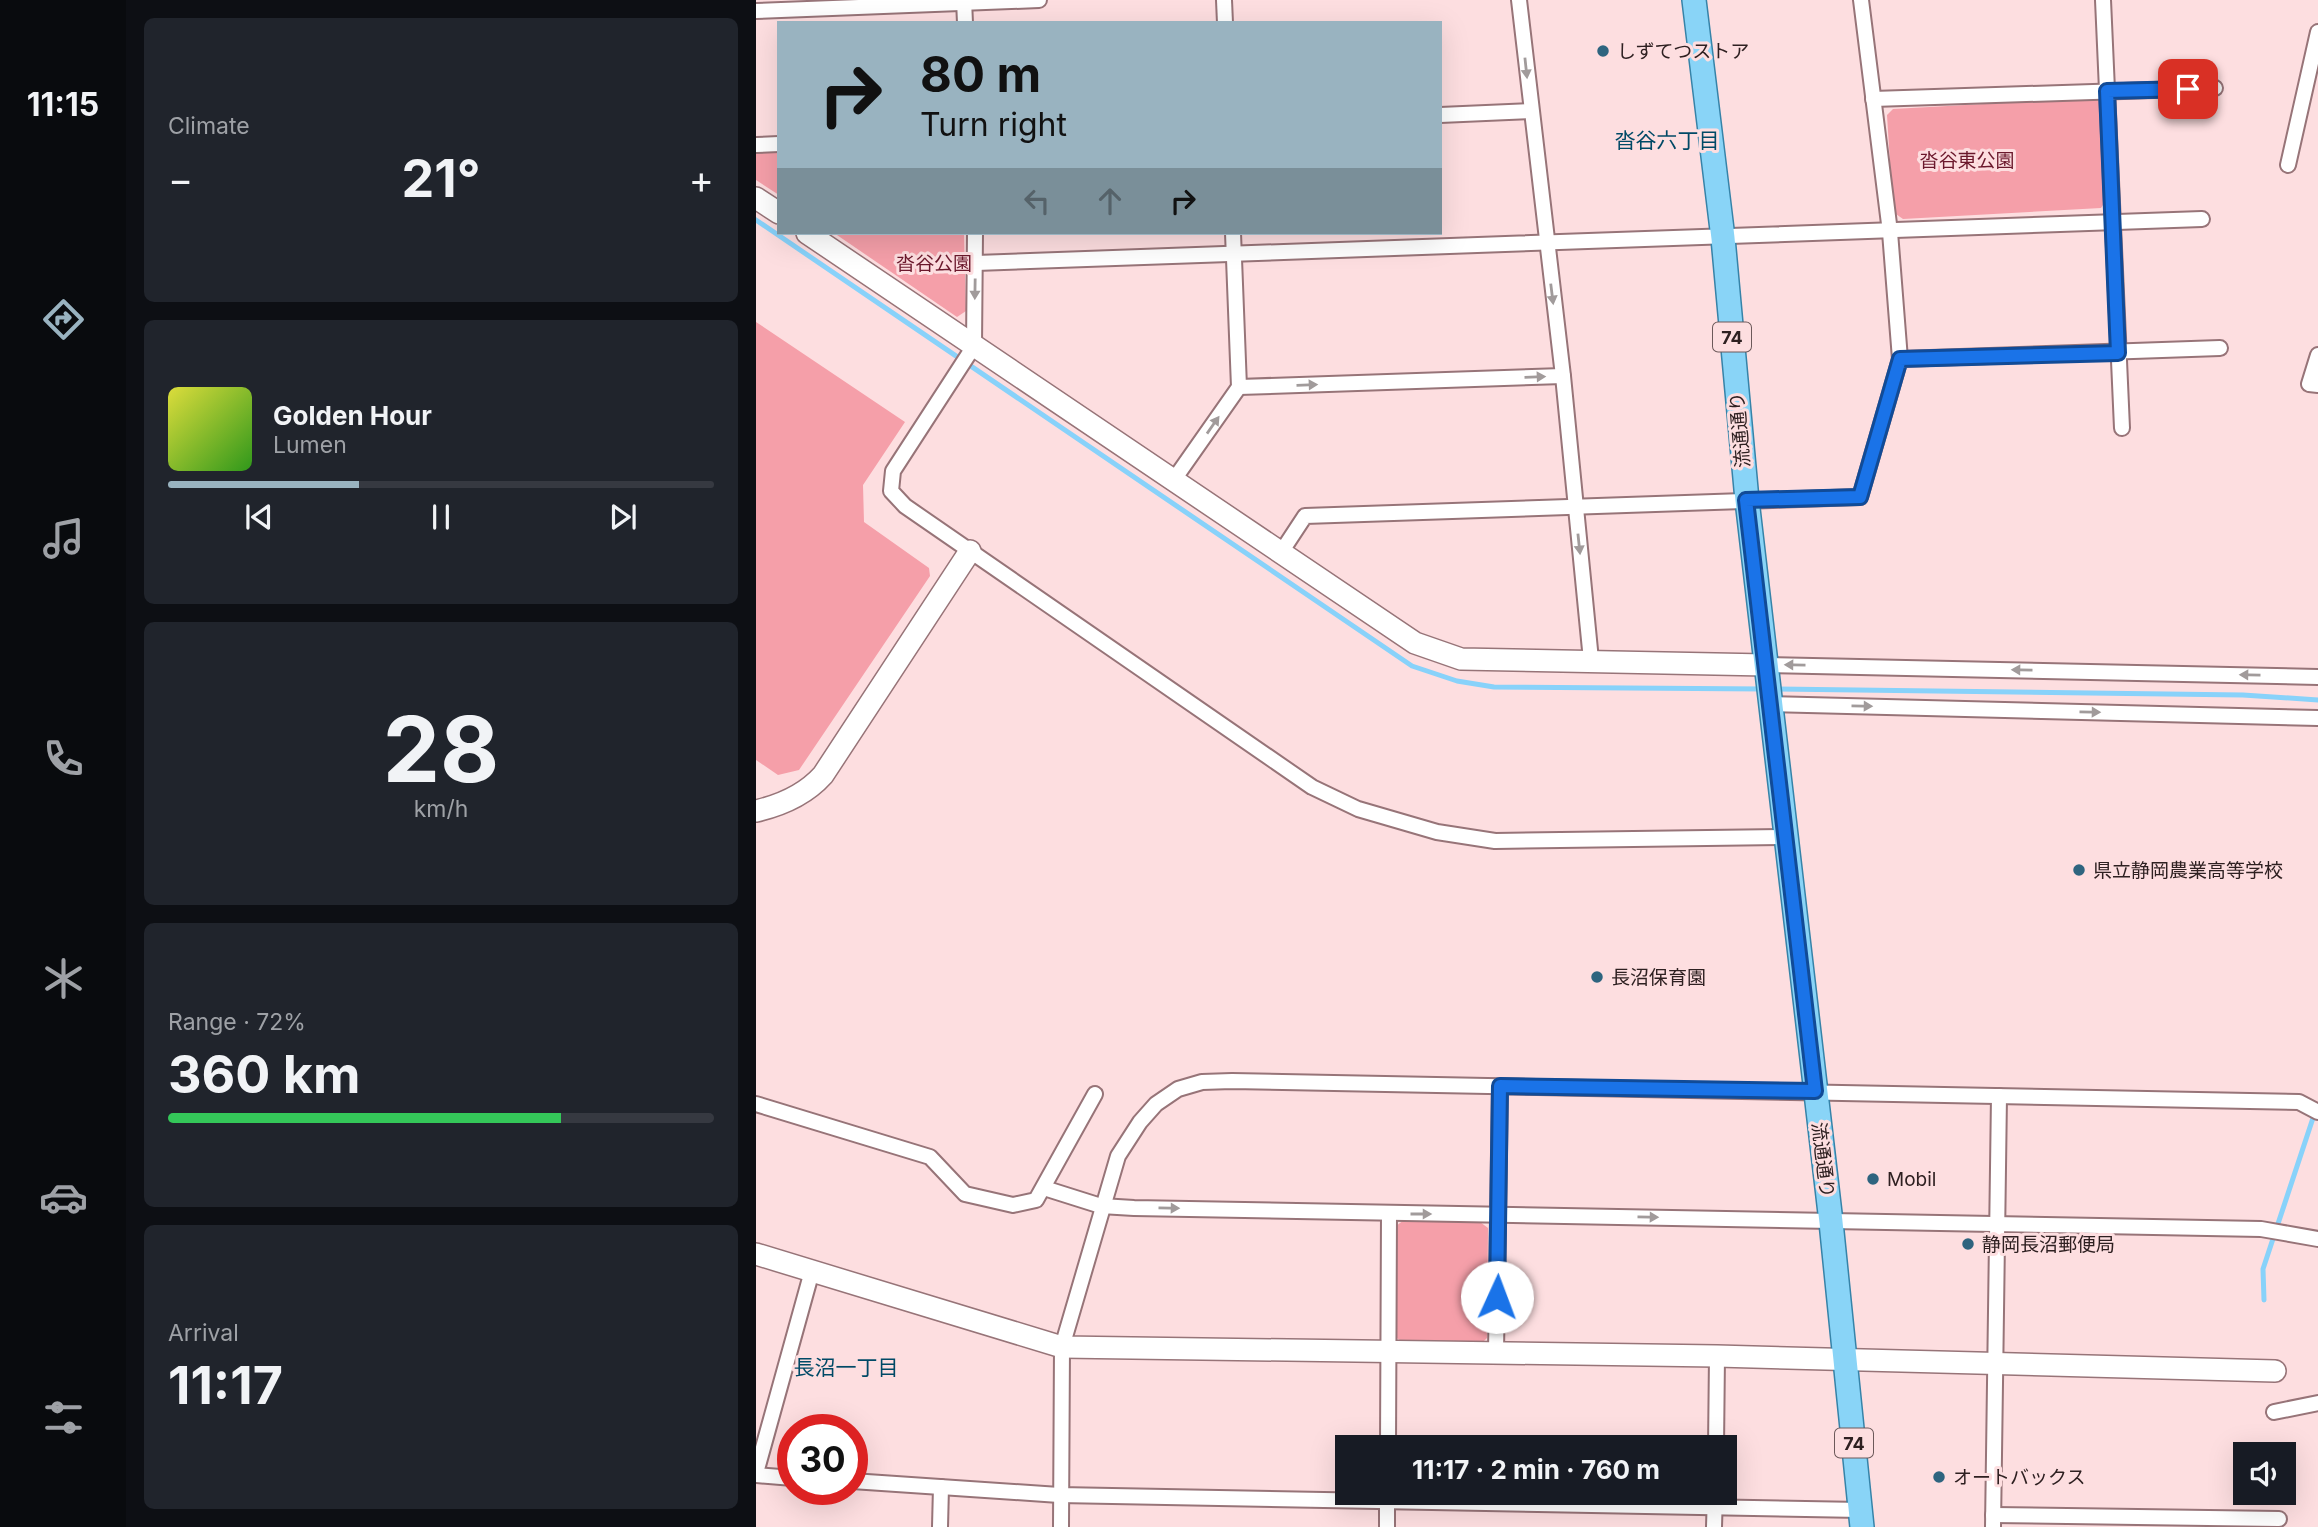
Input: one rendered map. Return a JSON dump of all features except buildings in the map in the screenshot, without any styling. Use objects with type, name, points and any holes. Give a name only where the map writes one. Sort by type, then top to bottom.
[{"type":"main road","name":"流通通り","points":[[1694,0],[1723,238],[1746,500],[1846,1360]]},
{"type":"main road","name":"74","points":[[1846,1360],[1861,1518]]},
{"type":"street","points":[[756,11],[1039,0]]},
{"type":"street","points":[[1224,0],[1225,21]]},
{"type":"street","points":[[1519,0],[1545,243],[1563,376],[1591,660]]},
{"type":"street","points":[[1280,554],[1305,516],[1860,497],[1900,359],[1890,232],[1861,0]]},
{"type":"street","points":[[2103,0],[2122,428]]},
{"type":"street","points":[[964,1],[965,21]]},
{"type":"street","points":[[2288,165],[2318,32]]},
{"type":"street","points":[[1873,99],[2215,88]]},
{"type":"street","points":[[1442,115],[1531,111]]},
{"type":"street","points":[[756,145],[777,144]]},
{"type":"street","points":[[756,198],[777,212]]},
{"type":"street","points":[[976,263],[2202,219]]},
{"type":"street","points":[[810,235],[972,349],[1415,643],[1461,659],[1591,660],[1766,669],[2318,677]]},
{"type":"street","points":[[975,235],[972,349],[894,471],[891,491],[905,506],[1312,787],[1358,809],[1437,832],[1495,841],[1785,837]]},
{"type":"street","points":[[1173,481],[1239,387],[1233,235]]},
{"type":"street","points":[[1900,359],[2220,348]]},
{"type":"street","points":[[2318,355],[2309,383],[2318,385]]},
{"type":"street","points":[[1239,387],[1563,376]]},
{"type":"street","points":[[756,811],[788,802],[811,788],[823,775],[970,551]]},
{"type":"street","points":[[1770,704],[2318,718]]},
{"type":"street","points":[[1061,1527],[1059,1495],[1062,1347],[1101,1206],[1126,1139],[1156,1104],[1178,1089],[1202,1082],[1232,1081],[1815,1091],[2299,1102],[2318,1112]]},
{"type":"street","points":[[1496,1352],[1500,1086]]},
{"type":"street","points":[[756,1104],[930,1157],[965,1194],[1013,1205],[1028,1204],[1036,1200],[1095,1094]]},
{"type":"street","points":[[1999,1096],[1993,1521],[2279,1519]]},
{"type":"street","points":[[1044,1188],[1101,1206],[1389,1214],[1500,1213],[1999,1226],[2260,1229],[2318,1239]]},
{"type":"street","points":[[1388,1435],[1389,1214]]},
{"type":"street","points":[[756,1254],[1062,1347],[1997,1361],[2275,1371]]},
{"type":"street","points":[[777,1476],[756,1474],[812,1271]]},
{"type":"street","points":[[1716,1435],[1717,1356]]},
{"type":"street","points":[[2274,1412],[2318,1403]]},
{"type":"street","points":[[868,1482],[1059,1495],[1335,1498]]},
{"type":"street","points":[[940,1527],[941,1487]]},
{"type":"street","points":[[1387,1505],[1387,1527]]},
{"type":"street","points":[[1617,1505],[1715,1508],[1861,1518]]},
{"type":"street","points":[[1714,1527],[1715,1508]]},
{"type":"green space","name":"沓谷東公園","points":[[2094,98],[2100,102],[2105,202],[2101,208],[1903,219],[1893,212],[1887,115],[1893,109]]},
{"type":"green space","points":[[777,151],[777,194],[756,180],[756,152]]},
{"type":"green space","name":"沓谷公園","points":[[837,235],[964,235],[966,311],[957,317]]},
{"type":"green space","points":[[756,322],[905,422],[863,485],[864,522],[929,568],[930,576],[799,770],[778,775],[756,760]]},
{"type":"green space","points":[[1404,1220],[1480,1222],[1488,1228],[1487,1338],[1481,1344],[1403,1342],[1395,1337],[1396,1226]]},
{"type":"waterway","points":[[756,220],[777,234]]},
{"type":"waterway","points":[[778,235],[1412,666],[1457,681],[1494,687],[1764,689]]},
{"type":"waterway","points":[[1774,689],[2243,695],[2318,700]]},
{"type":"waterway","points":[[2264,1300],[2263,1269],[2313,1118]]},
{"type":"place","name":"しずてつストア","points":[[1603,51]]},
{"type":"place","name":"県立静岡農業高等学校","points":[[2079,870]]},
{"type":"place","name":"長沼保育園","points":[[1597,977]]},
{"type":"place","name":"Mobil","points":[[1873,1179]]},
{"type":"place","name":"静岡長沼郵便局","points":[[1968,1244]]},
{"type":"place","name":"オートバックス","points":[[1939,1477]]},
{"type":"district","name":"沓谷六丁目","points":[[1667,140]]},
{"type":"district","name":"長沼一丁目","points":[[846,1367]]},
{"type":"route","points":[[1497,1297],[1500,1086],[1815,1091],[1746,500],[1860,497],[1900,359],[2118,353],[2107,91],[2188,89]]}]
